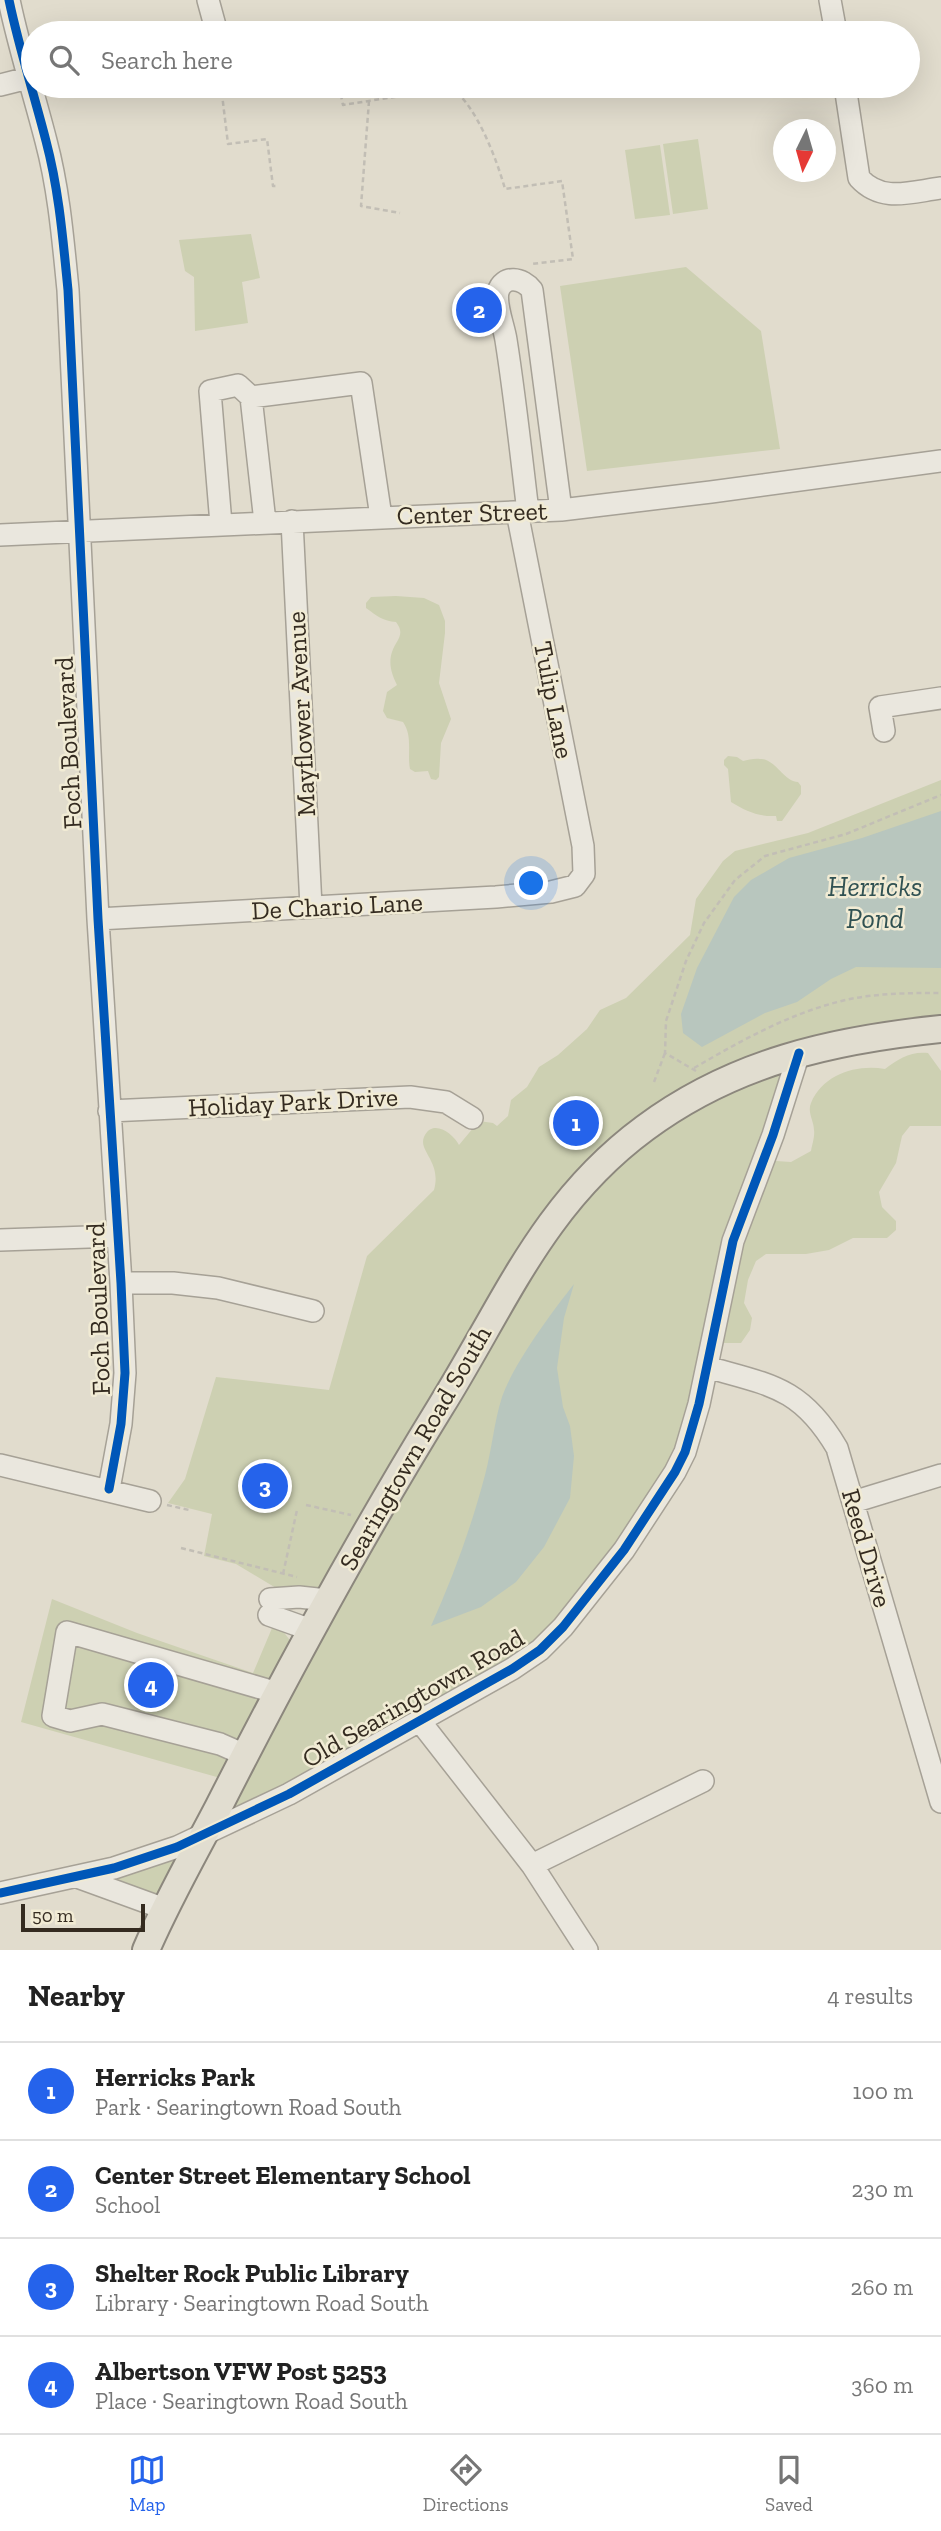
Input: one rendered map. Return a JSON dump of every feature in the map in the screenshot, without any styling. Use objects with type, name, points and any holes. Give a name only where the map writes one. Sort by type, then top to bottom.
[{"type":"main road","name":"Searingtown Road South","points":[[146,1950],[311,1630],[402,1467],[443,1404],[517,1273],[572,1196],[609,1158],[665,1113],[733,1076],[799,1053],[872,1038],[941,1029]]},
{"type":"street","name":"Foch Boulevard","points":[[9,0],[21,49]]},
{"type":"street","points":[[208,0],[214,21]]},
{"type":"street","points":[[830,0],[834,21]]},
{"type":"street","points":[[0,85],[21,80]]},
{"type":"street","name":"Foch Boulevard","points":[[34,98],[47,142],[62,220],[68,290],[98,919],[125,1373],[121,1424],[109,1489]]},
{"type":"street","points":[[847,98],[859,178],[869,189],[884,195],[941,188]]},
{"type":"street","name":"Tulip Lane","points":[[528,284],[517,279],[508,280],[497,294],[522,455],[523,512],[583,846],[584,874],[575,886]]},
{"type":"street","points":[[528,284],[532,289],[561,510]]},
{"type":"street","points":[[251,397],[360,383],[381,517]]},
{"type":"street","points":[[221,524],[210,391],[238,385],[251,397],[265,522]]},
{"type":"street","points":[[522,455],[554,454]]},
{"type":"street","name":"Center Street","points":[[0,535],[561,510],[941,461]]},
{"type":"street","name":"Mayflower Avenue","points":[[292,521],[311,907]]},
{"type":"street","points":[[884,731],[880,707],[941,698]]},
{"type":"street","name":"De Chario Lane","points":[[98,919],[496,897],[551,892],[575,886]]},
{"type":"street","name":"Old Searingtown Road","points":[[0,1894],[114,1868],[204,1835],[289,1794],[512,1668],[540,1650],[564,1627],[624,1550],[675,1472],[693,1428],[733,1241],[773,1135],[799,1053]]},
{"type":"street","name":"Holiday Park Drive","points":[[109,1111],[410,1097],[446,1102],[472,1118]]},
{"type":"street","points":[[0,1240],[118,1236]]},
{"type":"street","points":[[121,1283],[173,1283],[218,1288],[313,1311]]},
{"type":"street","name":"Reed Drive","points":[[707,1367],[779,1389],[797,1399],[810,1410],[837,1448],[941,1802]]},
{"type":"street","points":[[0,1465],[109,1489],[150,1501]]},
{"type":"street","points":[[853,1502],[941,1475]]},
{"type":"street","points":[[311,1630],[270,1607],[299,1597],[327,1600]]},
{"type":"street","points":[[245,1755],[220,1744],[102,1714],[70,1721],[53,1716],[67,1632],[278,1693]]},
{"type":"street","points":[[419,1720],[532,1865],[587,1950]]},
{"type":"street","points":[[532,1865],[703,1781]]},
{"type":"street","points":[[77,1877],[165,1909]]},
{"type":"path","points":[[222,98],[228,144],[267,139],[273,186],[277,186]]},
{"type":"path","points":[[342,98],[343,105],[388,98]]},
{"type":"path","points":[[465,98],[497,160],[505,189],[562,181],[573,259],[531,263],[528,284]]},
{"type":"path","points":[[369,101],[361,206],[400,213]]},
{"type":"path","points":[[654,1082],[665,1054],[666,1021],[686,961],[704,923],[735,880],[765,856],[846,834],[941,795]]},
{"type":"path","points":[[692,1069],[750,1035],[801,1013],[850,999],[894,993],[941,993]]},
{"type":"path","points":[[665,1054],[703,1074]]},
{"type":"path","points":[[150,1501],[189,1510]]},
{"type":"path","points":[[306,1505],[351,1515]]},
{"type":"path","points":[[283,1574],[297,1510]]},
{"type":"path","points":[[181,1548],[303,1579]]},
{"type":"green space","points":[[698,139],[708,209],[673,214],[663,144]]},
{"type":"green space","points":[[660,145],[670,215],[635,219],[625,150]]},
{"type":"green space","points":[[251,234],[260,278],[242,282],[248,323],[195,331],[194,277],[185,271],[179,240]]},
{"type":"green space","points":[[686,267],[761,331],[780,449],[587,471],[560,286]]},
{"type":"green space","points":[[371,597],[424,598],[439,605],[445,621],[439,683],[451,719],[441,743],[439,777],[436,780],[431,779],[428,771],[415,772],[410,769],[406,727],[403,722],[387,718],[383,711],[387,692],[397,685],[390,661],[400,630],[396,622],[387,621],[366,608],[366,603]]},
{"type":"green space","points":[[728,756],[743,761],[766,760],[788,778],[798,782],[801,794],[782,821],[777,821],[776,816],[752,813],[731,802],[728,769],[724,765]]},
{"type":"green space","points":[[941,780],[941,1030],[799,1053],[767,1150],[776,1161],[791,1162],[811,1151],[814,1127],[810,1106],[816,1093],[832,1078],[863,1068],[885,1069],[905,1056],[928,1053],[941,1071],[941,1126],[910,1126],[902,1136],[896,1163],[879,1192],[882,1207],[896,1221],[896,1230],[887,1238],[853,1238],[829,1250],[806,1254],[766,1254],[756,1261],[748,1280],[744,1303],[752,1318],[750,1330],[741,1343],[723,1343],[715,1329],[685,1452],[540,1650],[204,1835],[231,1781],[21,1722],[52,1599],[137,1633],[253,1673],[275,1621],[296,1648],[322,1596],[286,1594],[236,1564],[204,1556],[212,1514],[168,1503],[185,1479],[216,1377],[329,1390],[367,1256],[434,1190],[435,1172],[423,1142],[428,1131],[442,1129],[459,1145],[479,1121],[497,1126],[508,1116],[511,1100],[527,1087],[539,1067],[558,1055],[587,1029],[600,1010],[626,998],[690,935],[696,899],[723,861],[735,851],[808,833]]},
{"type":"green space","points":[[200,1839],[164,1907],[81,1877]]},
{"type":"water","name":"Herricks Pond","points":[[941,811],[941,968],[856,967],[831,979],[797,1002],[765,1013],[702,1047],[683,1033],[681,1014],[697,968],[734,897],[751,880],[789,858],[862,838]]},
{"type":"water","points":[[574,1284],[564,1318],[557,1368],[574,1456],[570,1498],[544,1547],[516,1582],[481,1607],[431,1626],[474,1514],[502,1397],[524,1354]]},
{"type":"cycle path","points":[[9,0],[21,50]]},
{"type":"cycle path","points":[[34,98],[54,178],[68,290],[98,919],[125,1373],[121,1424],[109,1489]]},
{"type":"cycle path","points":[[0,1893],[114,1868],[177,1847],[289,1794],[512,1669],[540,1650],[563,1627],[624,1550],[685,1452],[699,1404],[733,1241],[773,1135],[799,1053]]},
{"type":"place","name":"Center Street Elementary School","points":[[479,310]]},
{"type":"place","name":"Herricks Park","points":[[576,1123]]},
{"type":"place","name":"Shelter Rock Public Library","points":[[265,1486]]},
{"type":"place","name":"Albertson VFW Post 5253","points":[[151,1685]]}]
